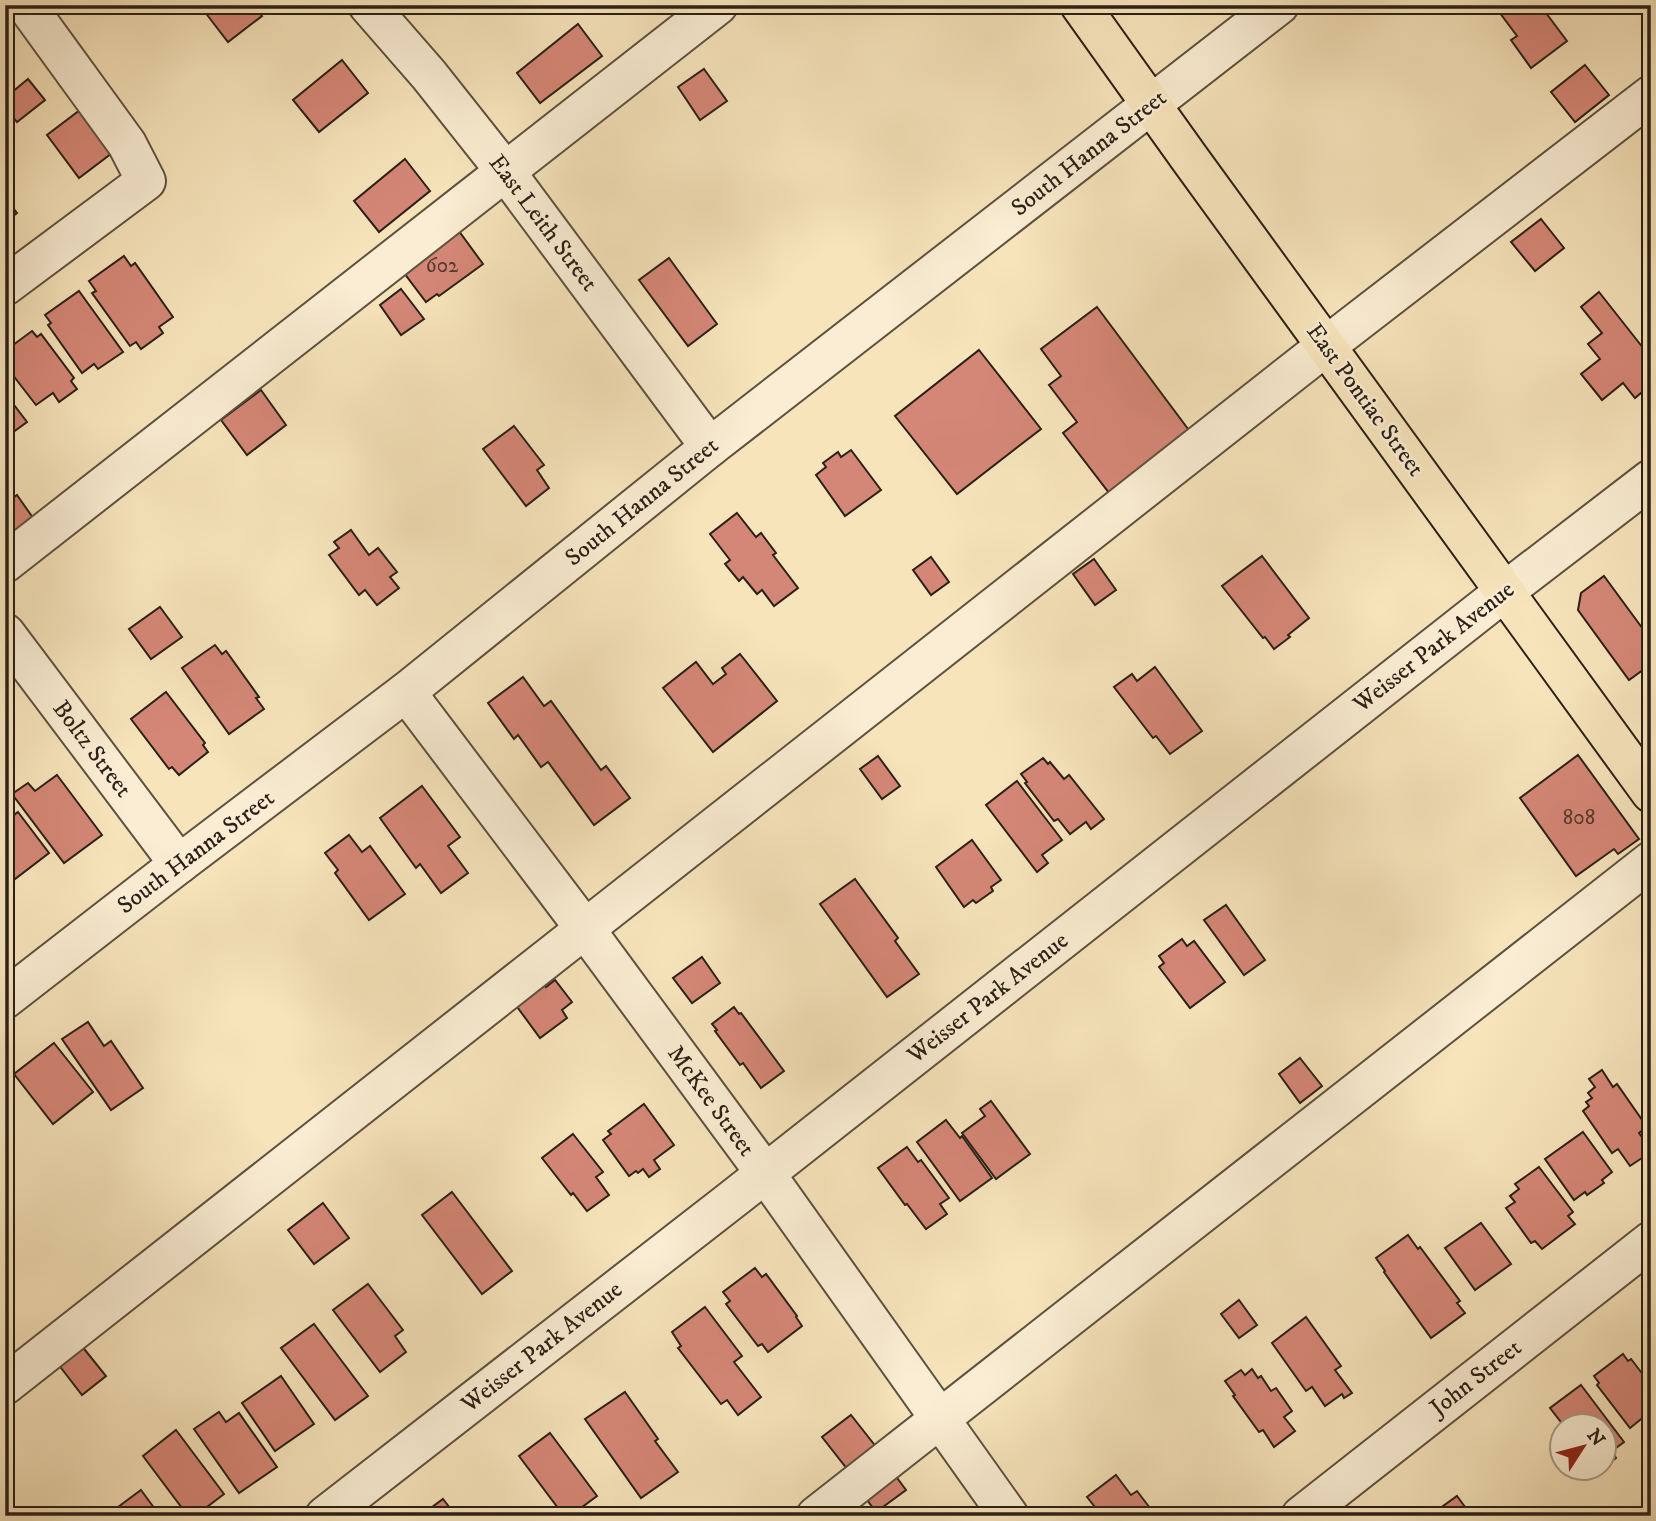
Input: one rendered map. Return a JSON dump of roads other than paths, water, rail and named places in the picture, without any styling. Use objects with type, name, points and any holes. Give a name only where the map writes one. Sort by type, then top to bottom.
[{"type":"main road","name":"East Pontiac Street","points":[[1080,5],[1651,793]]},
{"type":"street","points":[[5,286],[146,181],[127,144],[26,5]]},
{"type":"street","name":"East Leith Street","points":[[368,5],[429,75],[505,171],[710,447]]},
{"type":"street","points":[[5,563],[718,5]]},
{"type":"street","name":"South Hanna Street","points":[[5,999],[406,692],[710,447],[1279,5]]},
{"type":"street","points":[[5,1385],[1326,346],[1651,95]]},
{"type":"street","name":"Weisser Park Avenue","points":[[325,1516],[1651,479]]},
{"type":"street","name":"Boltz Street","points":[[10,652],[179,864]]},
{"type":"street","name":"McKee Street","points":[[406,692],[765,1173],[1009,1516]]},
{"type":"street","points":[[816,1516],[1651,861]]},
{"type":"street","name":"John Street","points":[[1301,1516],[1651,1241]]}]
